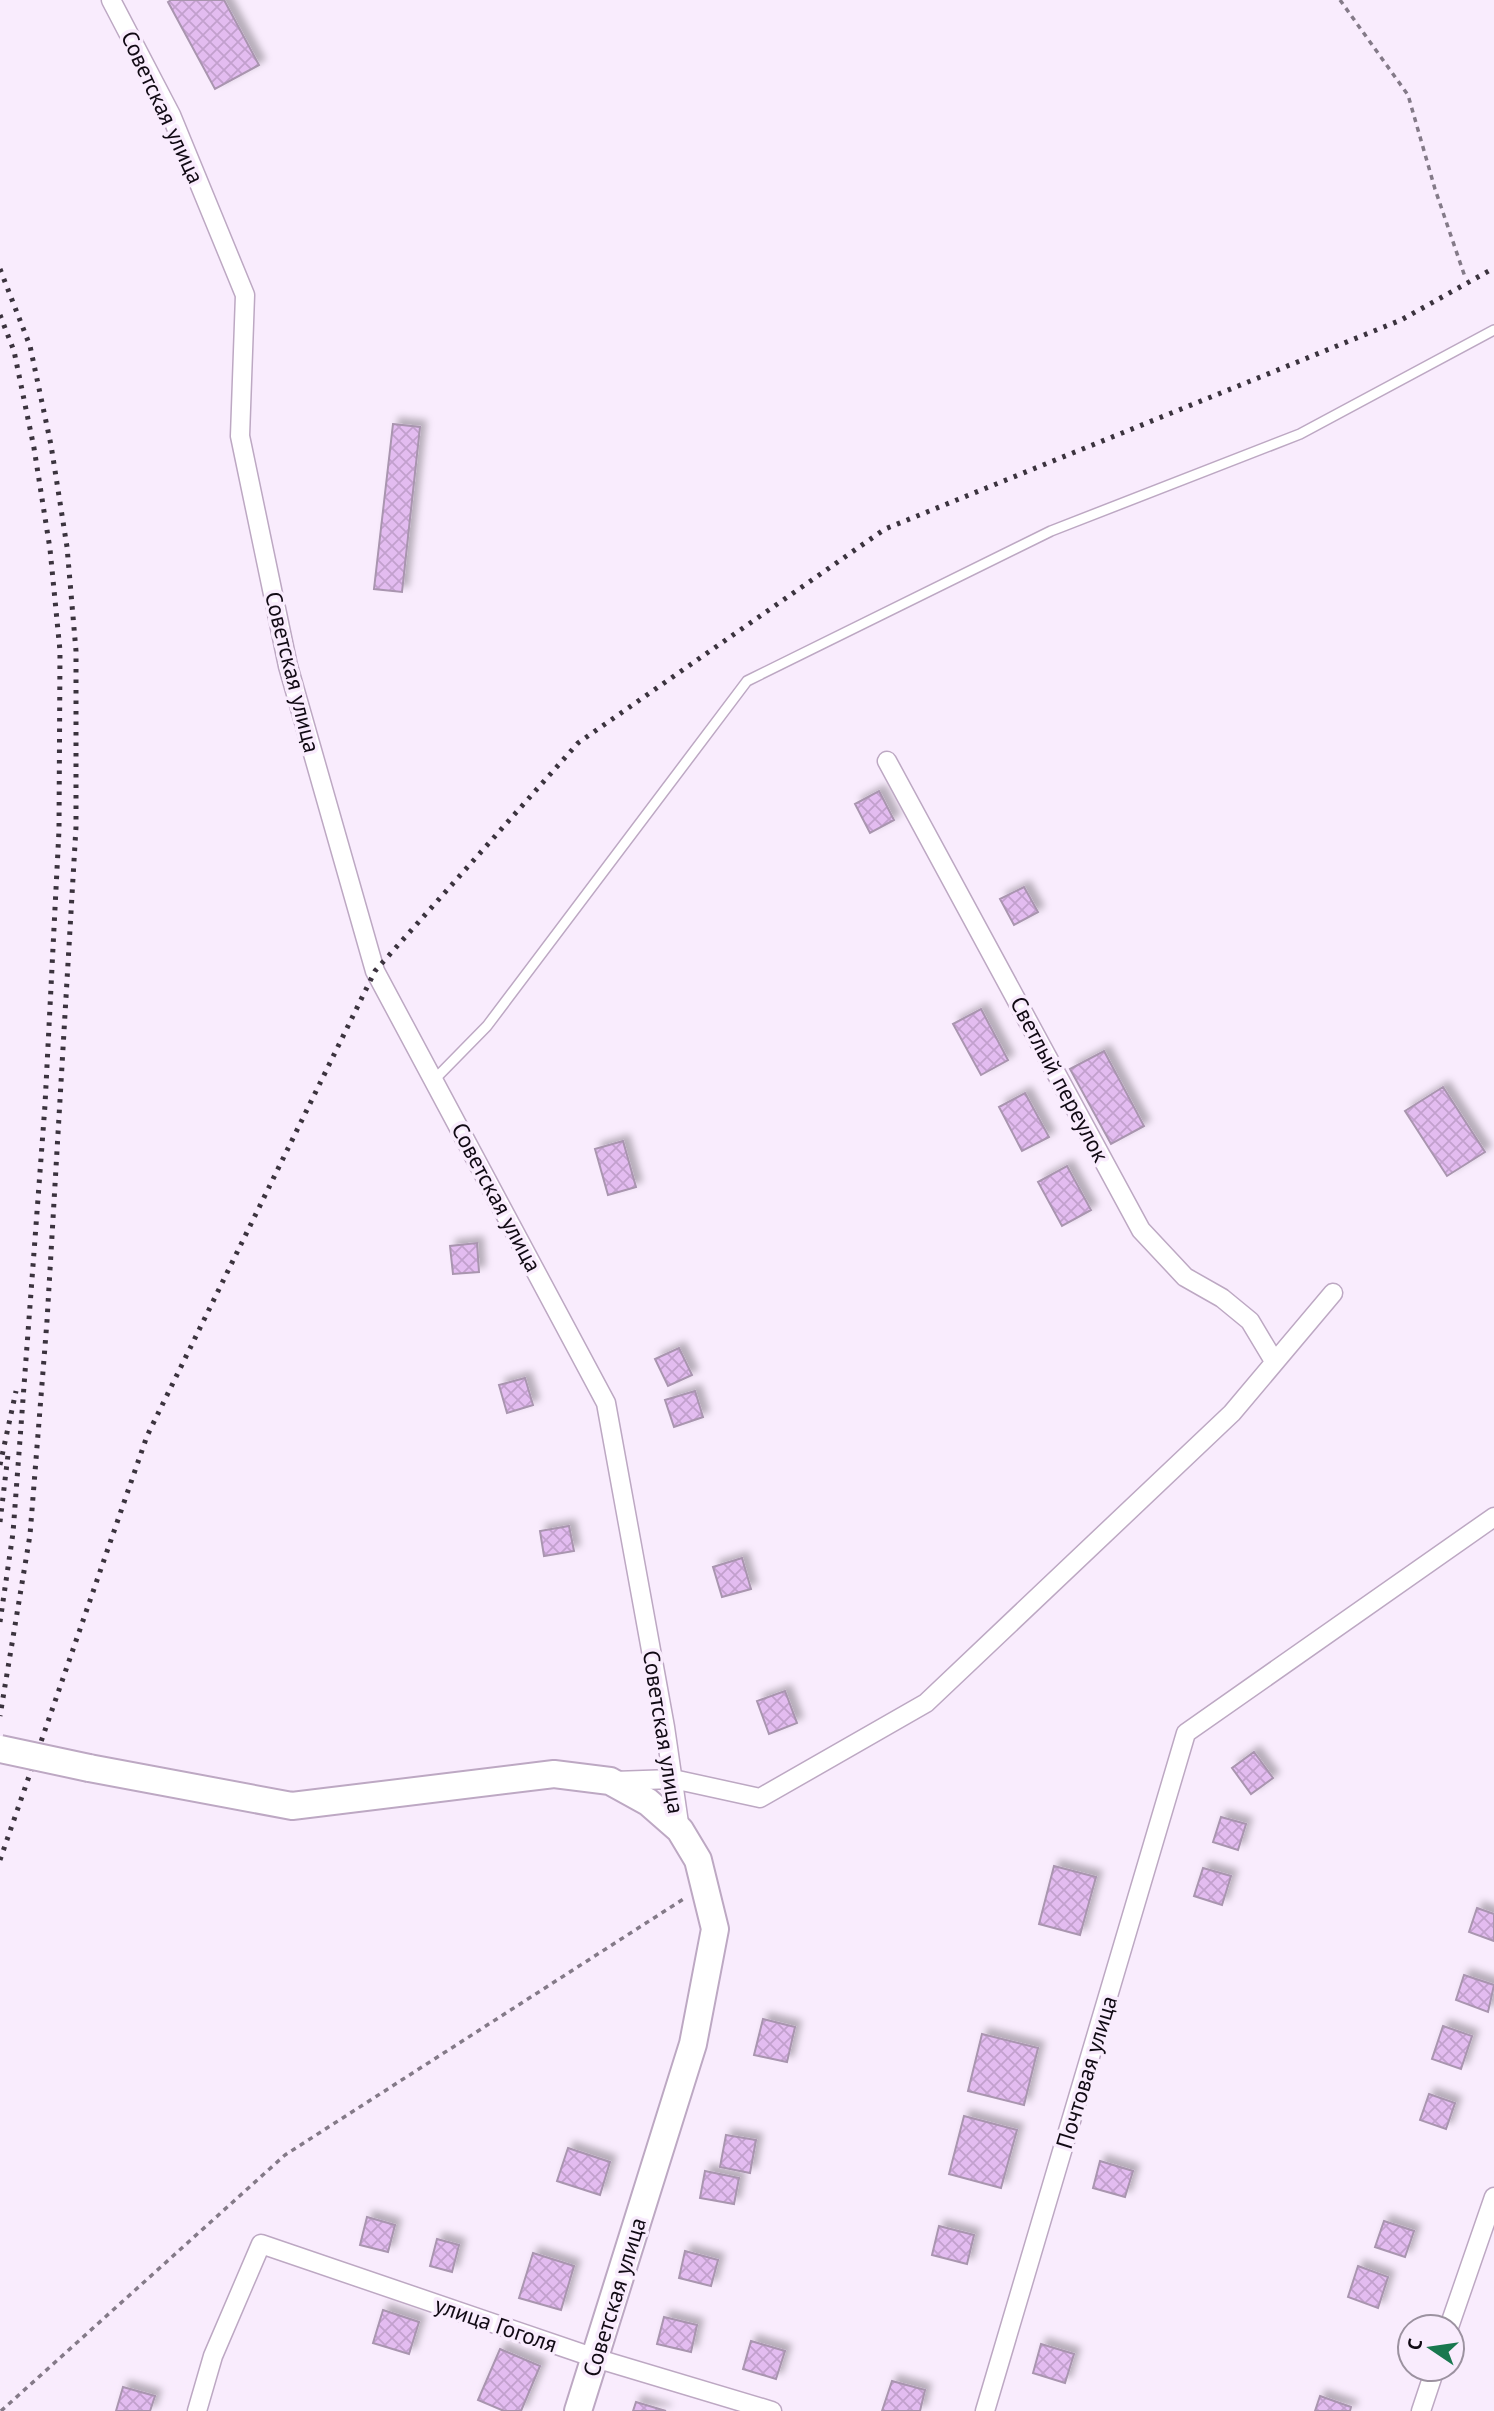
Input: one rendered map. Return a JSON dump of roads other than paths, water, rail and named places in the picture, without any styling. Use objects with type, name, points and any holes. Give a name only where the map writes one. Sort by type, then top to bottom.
[{"type":"street","name":"Советская улица","points":[[111,0],[171,115],[245,295],[240,436],[288,666],[375,971],[606,1403],[680,1830],[698,1860],[715,1929],[696,2033],[578,2411]]},
{"type":"street","name":"Светлый переулок","points":[[887,761],[1141,1230],[1185,1277],[1222,1298],[1250,1321],[1275,1361]]},
{"type":"street","points":[[0,1749],[292,1805],[554,1774],[611,1782],[673,1779],[760,1797],[926,1703],[1231,1413],[1333,1293]]},
{"type":"street","name":"Почтовая улица","points":[[985,2411],[1186,1733],[1494,1517]]},
{"type":"street","points":[[611,1782],[648,1802],[680,1830]]},
{"type":"street","points":[[1454,2313],[1494,2197]]},
{"type":"street","name":"улица Гоголя","points":[[197,2411],[213,2356],[261,2244],[595,2357],[772,2411]]},
{"type":"street","points":[[1421,2411],[1430,2383]]},
{"type":"lane","points":[[434,1080],[487,1026],[747,681],[1051,531],[1300,434],[1494,330]]},
{"type":"railway","points":[[0,1860],[147,1436],[375,971],[578,743],[885,529],[1401,320],[1494,268]]},
{"type":"railway","points":[[0,269],[30,346],[51,445],[67,547],[76,651],[76,827],[47,1321],[30,1535],[0,1716]]},
{"type":"railway","points":[[0,315],[14,351],[34,448],[50,549],[60,651],[59,830],[45,1105],[13,1533],[0,1622]]},
{"type":"railway","points":[[0,1465],[16,1391]]},
{"type":"railway","points":[[0,1522],[8,1455]]}]
